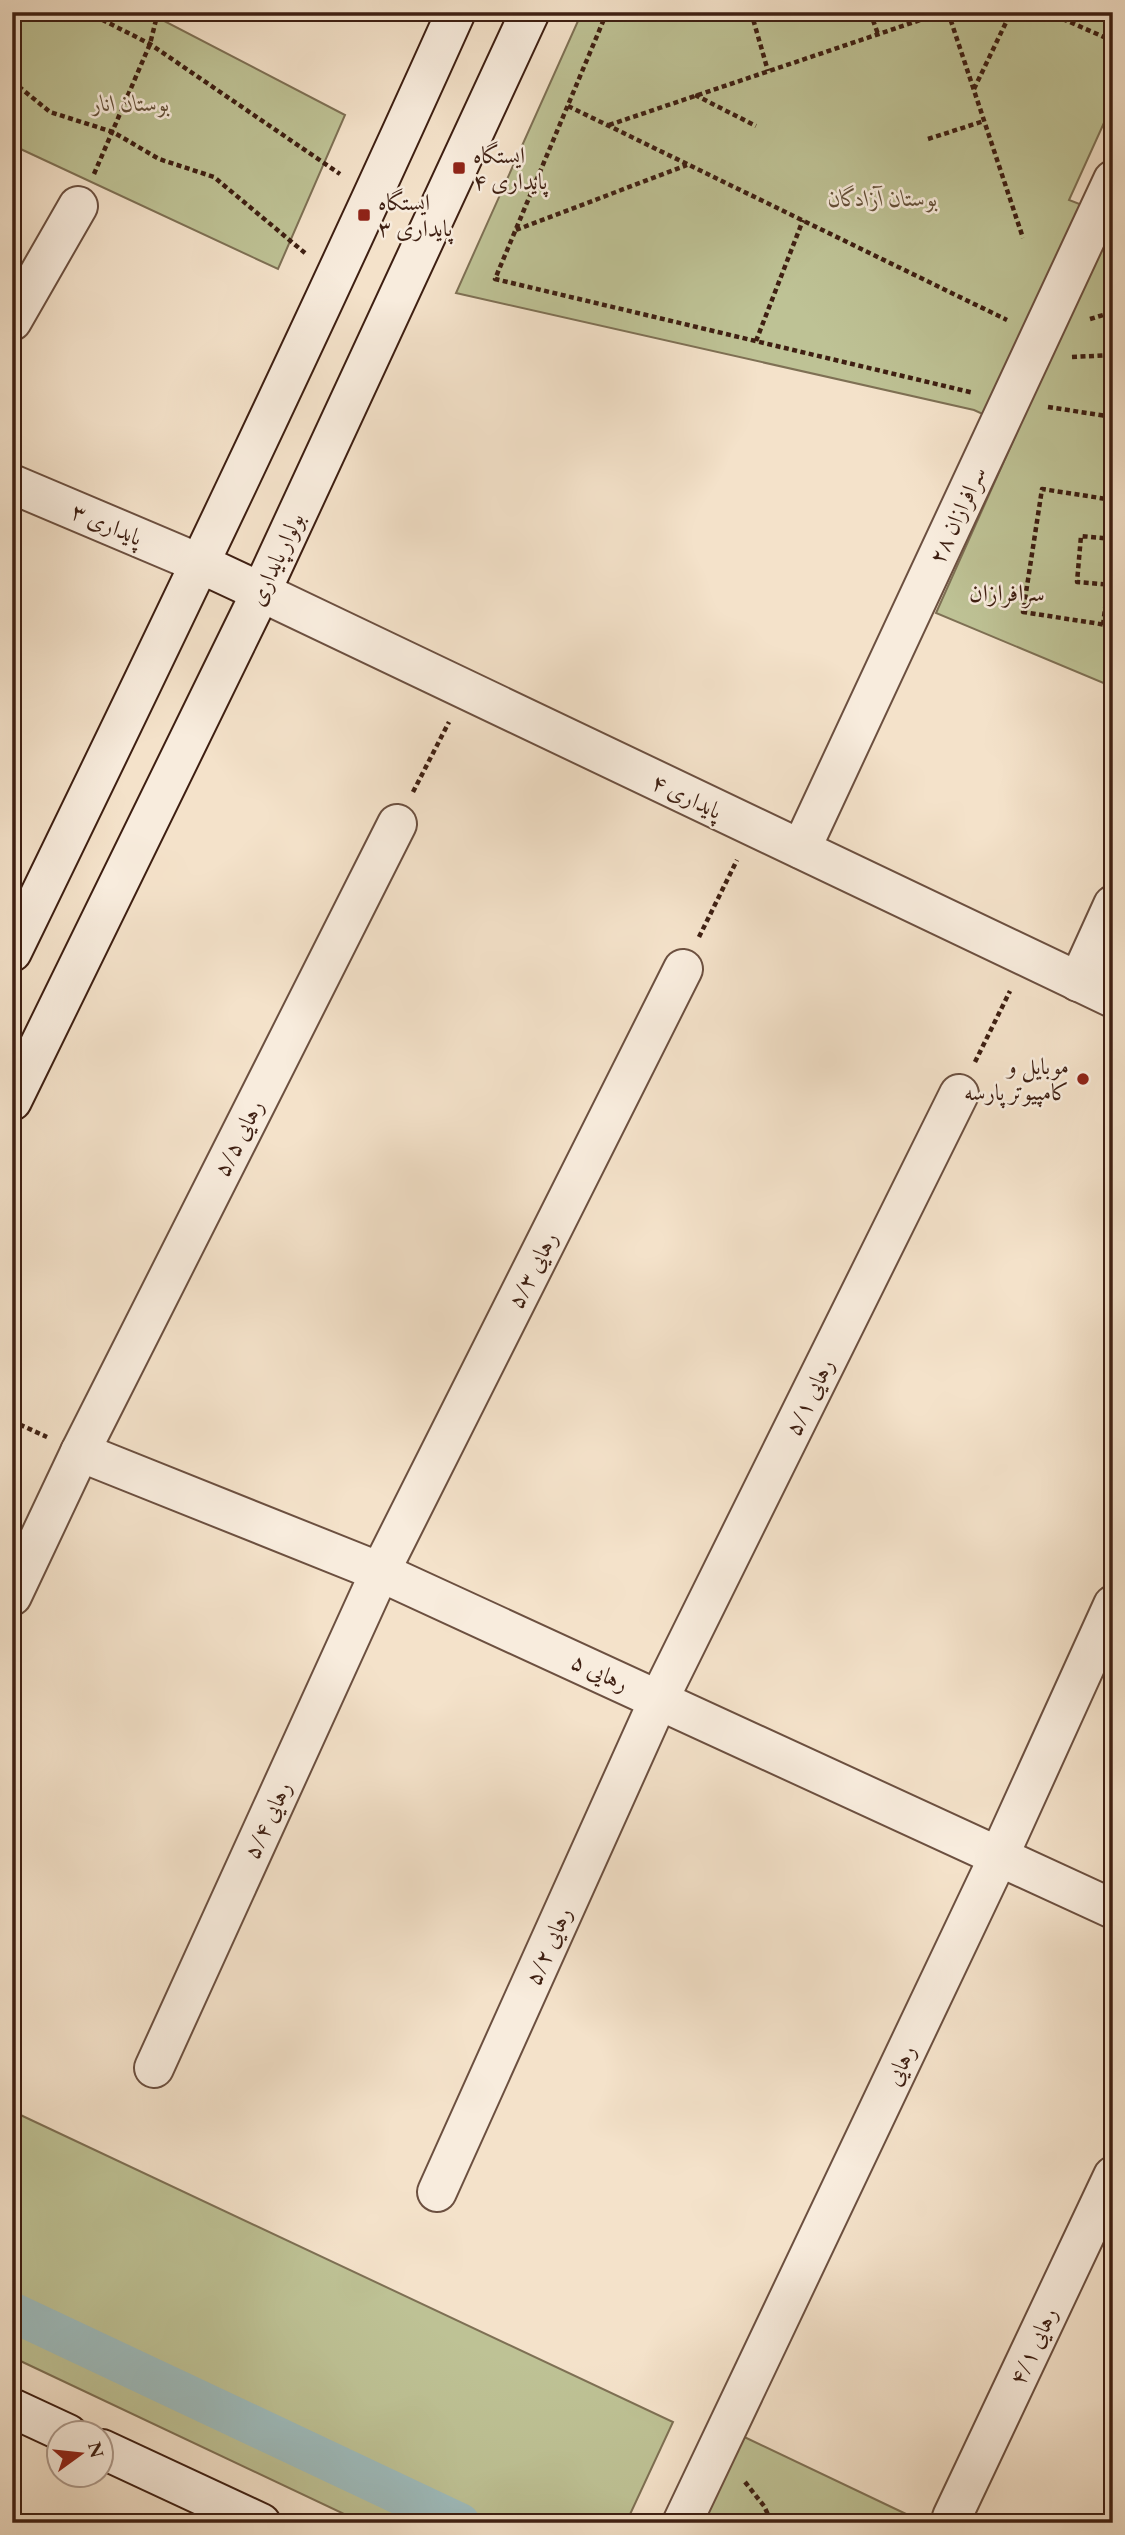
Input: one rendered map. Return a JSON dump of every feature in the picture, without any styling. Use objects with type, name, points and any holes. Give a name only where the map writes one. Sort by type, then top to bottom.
[{"type":"street","points":[[12,952],[201,564],[373,197],[456,12]]},
{"type":"street","name":"بولوار پایداری","points":[[12,1101],[261,592],[530,12]]},
{"type":"street","name":"سرافرازان ۲۸","points":[[801,849],[1113,180]]},
{"type":"street","points":[[12,321],[78,206]]},
{"type":"street","name":"پایداری ۳","points":[[12,484],[261,592]]},
{"type":"street","name":"پایداری ۴","points":[[261,592],[1113,998]]},
{"type":"street","name":"رهایی ۵/۵","points":[[12,1596],[80,1452],[397,824]]},
{"type":"street","points":[[1078,982],[1113,905]]},
{"type":"street","name":"رهایی ۵/۳","points":[[380,1572],[683,969]]},
{"type":"street","name":"رهایی ۵/۱","points":[[659,1699],[959,1094]]},
{"type":"street","name":"رهایی ۵","points":[[80,1452],[380,1572],[1113,1909]]},
{"type":"street","name":"رهایی ۵/۴","points":[[154,2068],[380,1572]]},
{"type":"street","name":"رهایی","points":[[682,2523],[999,1856],[1113,1605]]},
{"type":"street","name":"رهایی ۵/۲","points":[[437,2192],[659,1699]]},
{"type":"street","name":"رهایی ۴/۱","points":[[952,2517],[1113,2176]]},
{"type":"street","points":[[12,2408],[46,2424]]},
{"type":"street","points":[[116,2456],[261,2523]]},
{"type":"path","points":[[88,12],[150,44],[373,197]]},
{"type":"path","points":[[78,206],[150,44],[158,12]]},
{"type":"path","points":[[607,12],[495,279],[1010,401],[1113,417]]},
{"type":"path","points":[[751,12],[768,71]]},
{"type":"path","points":[[870,12],[878,34]]},
{"type":"path","points":[[608,126],[946,12],[1023,238]]},
{"type":"path","points":[[974,89],[1011,12]]},
{"type":"path","points":[[1047,12],[1113,41]]},
{"type":"path","points":[[12,81],[50,112],[113,132],[159,159],[214,177],[335,277]]},
{"type":"path","points":[[695,95],[756,126]]},
{"type":"path","points":[[568,106],[1040,336]]},
{"type":"path","points":[[928,139],[984,121]]},
{"type":"path","points":[[516,230],[687,164]]},
{"type":"path","points":[[755,341],[803,220]]},
{"type":"path","points":[[1113,500],[1042,489],[1023,612],[1113,626]]},
{"type":"path","points":[[1103,625],[1110,585],[1077,582],[1081,536],[1112,539],[1113,528]]},
{"type":"path","points":[[397,824],[465,690]]},
{"type":"path","points":[[683,969],[752,827]]},
{"type":"path","points":[[959,1094],[1026,957]]},
{"type":"green space","name":"بوستان انار","points":[[12,12],[147,12],[345,115],[278,269],[12,145]]},
{"type":"green space","name":"بوستان آزادگان","points":[[582,12],[1113,12],[1113,103],[1069,200],[1113,217],[1113,687],[936,613],[1018,430],[974,410],[456,293]]},
{"type":"green space","points":[[12,2111],[673,2422],[626,2523],[363,2523],[12,2357]]},
{"type":"green space","points":[[738,2434],[925,2523],[699,2523]]},
{"type":"waterway","points":[[12,2312],[460,2523]]},
{"type":"place","name":"ایستگاه پایداری ۴","points":[[459,168]]},
{"type":"place","name":"ایستگاه پایداری ۳","points":[[364,215]]},
{"type":"place","name":"موبایل و کامپیوتر پارسه","points":[[1083,1079]]},
{"type":"district","name":"سرافرازان","points":[[1007,592]]}]
